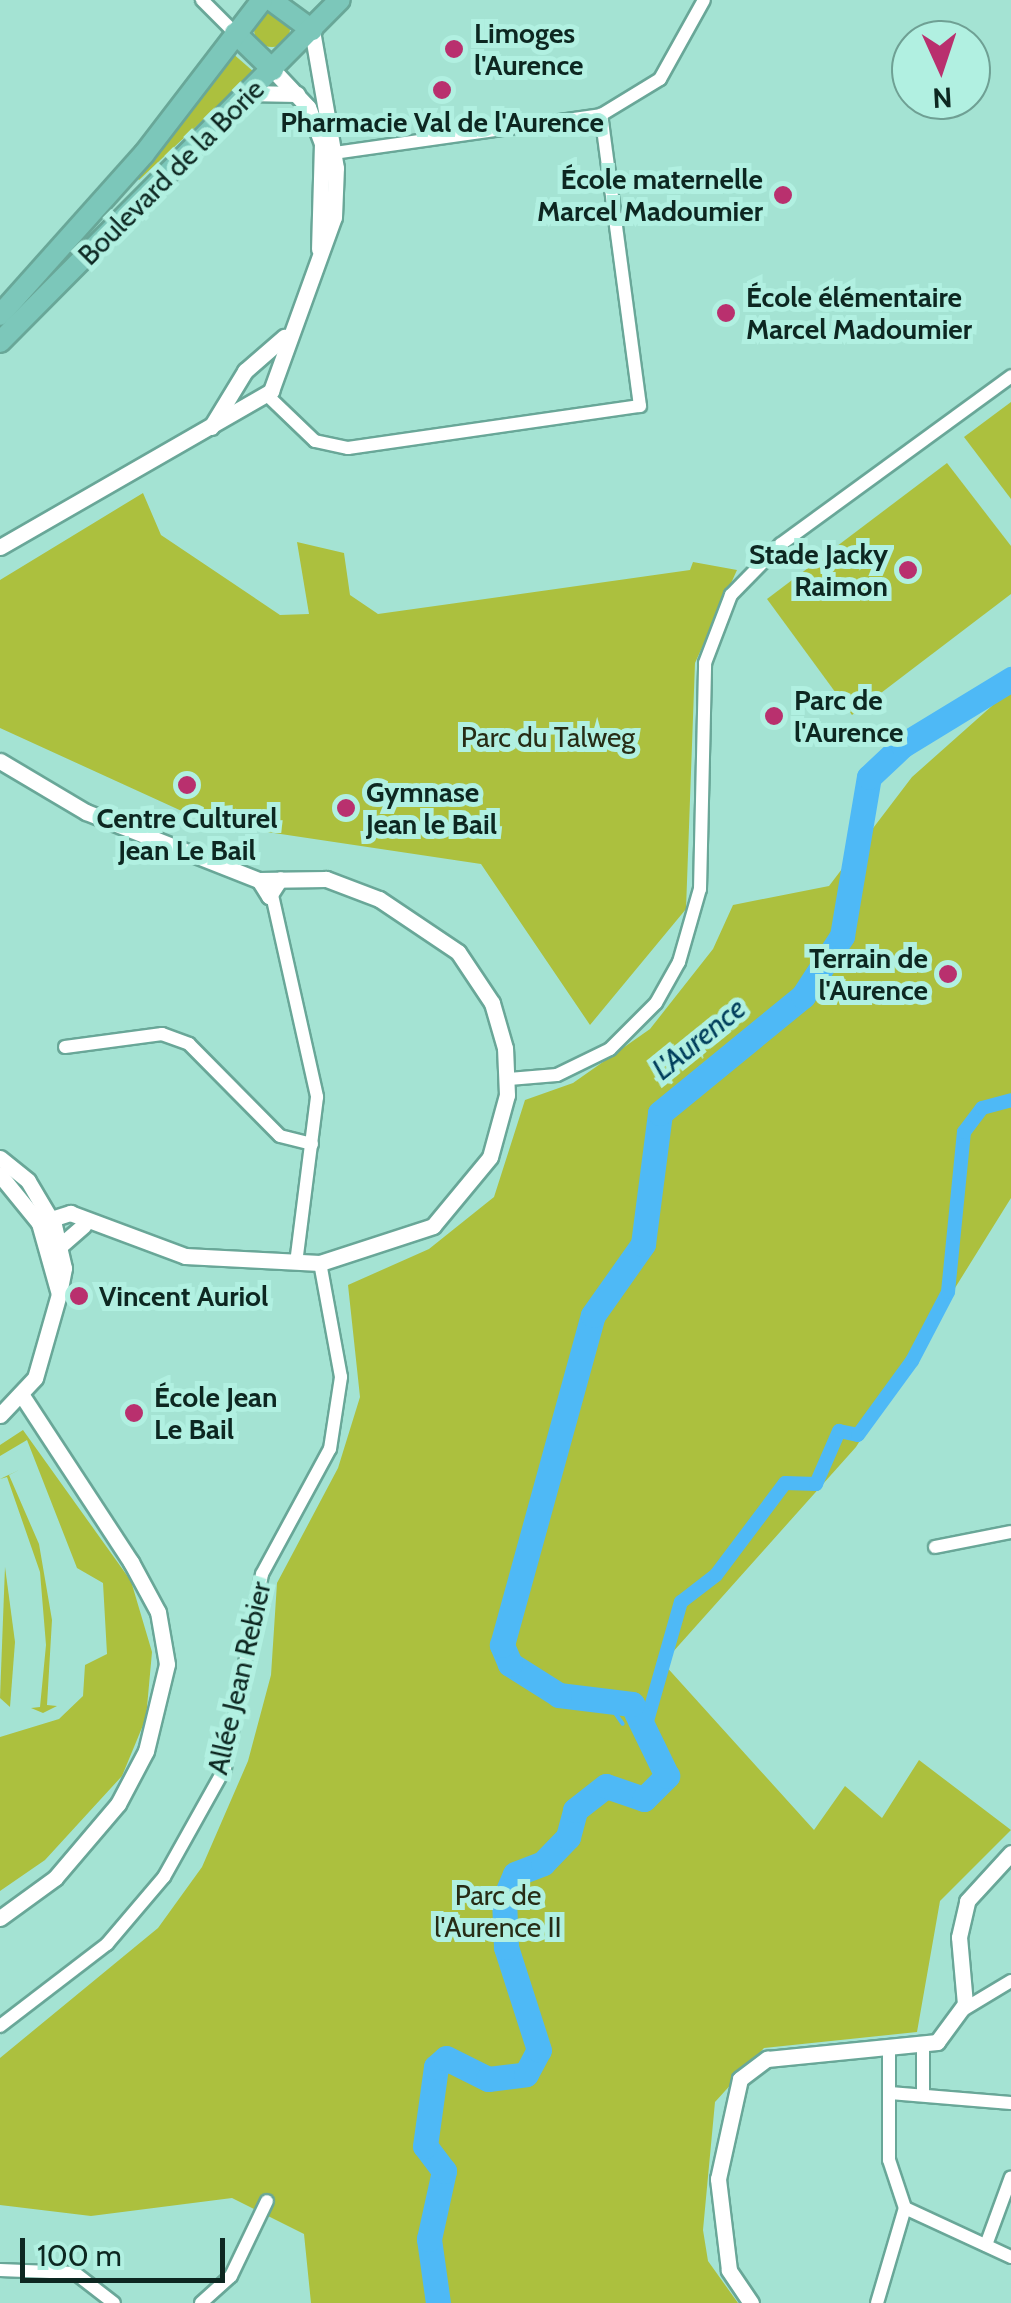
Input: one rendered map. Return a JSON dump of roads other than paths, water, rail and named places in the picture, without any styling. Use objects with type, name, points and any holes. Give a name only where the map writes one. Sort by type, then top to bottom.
[{"type":"main road","name":"Boulevard de la Borie","points":[[0,315],[144,154],[262,0]]},
{"type":"main road","name":"Boulevard de la Borie","points":[[0,342],[340,0]]},
{"type":"main road","points":[[281,4],[312,30]]},
{"type":"main road","points":[[236,33],[273,70]]},
{"type":"street","points":[[202,0],[236,33]]},
{"type":"street","points":[[328,148],[601,116],[660,79],[704,0]]},
{"type":"street","points":[[0,547],[266,392],[318,264],[328,148],[312,30]]},
{"type":"street","points":[[273,70],[297,94],[328,148]]},
{"type":"street","points":[[247,93],[297,94]]},
{"type":"street","points":[[257,367],[266,392],[315,442],[348,448],[640,406],[601,116]]},
{"type":"street","points":[[210,427],[296,322]]},
{"type":"street","points":[[509,1078],[556,1075],[610,1050],[656,1003],[679,962],[700,889],[705,662],[731,595],[781,544],[1011,376]]},
{"type":"street","points":[[240,386],[266,392]]},
{"type":"street","points":[[0,760],[99,818],[260,880],[326,879],[379,900],[458,952],[492,1003],[509,1078],[490,1157],[433,1226],[320,1262],[185,1256],[101,1228],[46,1223]]},
{"type":"street","points":[[272,895],[280,879]]},
{"type":"street","points":[[260,880],[272,895],[311,1040],[312,1144],[296,1263]]},
{"type":"street","points":[[65,1047],[162,1034],[190,1044],[280,1136],[312,1144]]},
{"type":"street","points":[[0,1158],[61,1245],[56,1328],[22,1394],[0,1415]]},
{"type":"street","points":[[0,1174],[46,1223],[59,1294]]},
{"type":"street","points":[[46,1223],[86,1216],[101,1228]]},
{"type":"street","points":[[61,1245],[84,1225]]},
{"type":"street","name":"Allée Jean Rebier","points":[[0,2026],[107,1944],[164,1877],[225,1768],[262,1574],[330,1449],[341,1377],[320,1262]]},
{"type":"street","points":[[0,1918],[55,1878],[118,1804],[146,1751],[167,1664],[158,1612],[132,1562],[22,1394]]},
{"type":"street","points":[[935,1547],[1011,1532]]},
{"type":"street","points":[[961,2011],[960,1919],[1011,1853]]},
{"type":"street","points":[[751,2303],[729,2270],[718,2179],[740,2079],[767,2058],[796,2053],[923,2048],[961,2011],[1011,1981]]},
{"type":"street","points":[[923,2048],[924,2094]]},
{"type":"street","points":[[878,2303],[905,2208],[888,2160],[889,2052]]},
{"type":"street","points":[[890,2094],[1011,2103]]},
{"type":"street","points":[[986,2245],[1011,2177]]},
{"type":"street","points":[[201,2303],[231,2276],[268,2201]]},
{"type":"street","points":[[905,2208],[1011,2257]]},
{"type":"street","points":[[0,2270],[75,2273],[114,2303]]},
{"type":"waterway","name":"L'Aurence","points":[[438,2303],[429,2239],[444,2171],[425,2146],[436,2067],[446,2058],[488,2079],[526,2074],[539,2050],[506,1947],[504,1900],[515,1874],[543,1863],[568,1837],[575,1810],[606,1786],[644,1799],[667,1776],[632,1704],[559,1695],[510,1664],[502,1645],[593,1315],[643,1244],[660,1113],[803,996],[842,936],[869,777],[903,745],[1011,679]]},
{"type":"waterway","name":"L'Aurence","points":[[647,1721],[681,1602],[716,1575],[785,1483],[816,1484],[839,1431],[858,1435],[912,1361],[948,1292],[964,1132],[982,1108],[1011,1100]]},
{"type":"waterway","points":[[606,1700],[623,1724]]},
{"type":"waterway","name":"L'Aurence","points":[[639,1737],[653,1743]]},
{"type":"place","name":"Limoges l'Aurence","points":[[454,49]]},
{"type":"place","name":"Pharmacie Val de l'Aurence","points":[[442,90]]},
{"type":"place","name":"École maternelle Marcel Madoumier","points":[[783,195]]},
{"type":"place","name":"École élémentaire Marcel Madoumier","points":[[726,313]]},
{"type":"place","name":"Stade Jacky Raimon","points":[[908,570]]},
{"type":"place","name":"Parc de l'Aurence","points":[[774,716]]},
{"type":"place","name":"Centre Culturel Jean Le Bail","points":[[187,785]]},
{"type":"place","name":"Gymnase Jean le Bail","points":[[346,808]]},
{"type":"place","name":"Terrain de l'Aurence","points":[[948,974]]},
{"type":"place","name":"Vincent Auriol","points":[[79,1296]]},
{"type":"place","name":"École Jean Le Bail","points":[[134,1413]]},
{"type":"park label","name":"Parc du Talweg","points":[[548,737]]},
{"type":"park label","name":"Parc de l'Aurence II","points":[[498,1911]]}]
